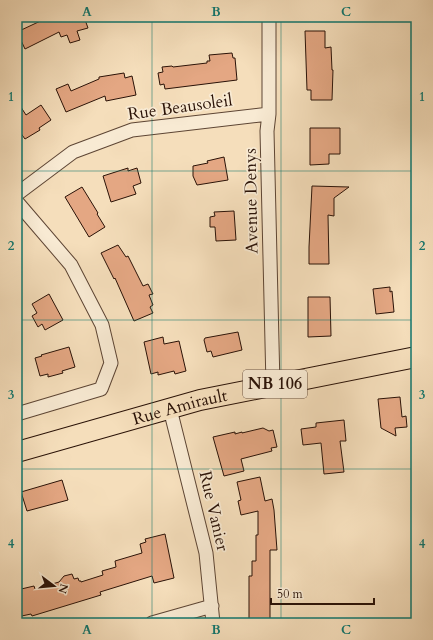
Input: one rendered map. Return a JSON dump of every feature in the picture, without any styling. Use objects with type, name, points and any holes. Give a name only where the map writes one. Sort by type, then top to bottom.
[{"type":"main road","name":"Rue Amirault","points":[[17,452],[200,400],[416,357]]},
{"type":"street","name":"Avenue Denys","points":[[269,17],[269,114],[267,131],[273,385]]},
{"type":"street","name":"Rue Beausoleil","points":[[17,194],[73,152],[132,130],[269,114]]},
{"type":"street","points":[[17,202],[71,265],[102,325],[111,364],[101,388],[17,414]]},
{"type":"street","name":"Rue Vanier","points":[[170,409],[206,553],[213,623]]},
{"type":"street","points":[[152,623],[212,606]]},
{"type":"building","points":[[49,17],[84,17],[88,28],[77,31],[80,40],[70,43],[67,35],[61,37],[59,32],[25,49],[17,32]]},
{"type":"building","points":[[305,31],[325,31],[325,48],[331,47],[333,70],[332,100],[311,100],[311,90],[307,90]]},
{"type":"building","points":[[232,53],[233,58],[235,58],[237,80],[165,89],[164,84],[160,85],[158,73],[163,72],[162,67],[207,63],[207,61],[210,61],[209,55]]},
{"type":"building","points":[[124,73],[125,78],[132,76],[136,95],[106,101],[105,96],[66,112],[56,89],[68,84],[71,91],[99,79],[99,77]]},
{"type":"building","points":[[17,101],[26,115],[41,105],[51,120],[39,128],[40,130],[25,139],[17,128]]},
{"type":"building","points":[[310,128],[340,128],[340,154],[329,154],[329,164],[310,165]]},
{"type":"building","points":[[224,157],[228,180],[197,185],[193,176],[193,166],[208,163],[207,161]]},
{"type":"building","points":[[128,168],[128,171],[137,168],[141,183],[133,186],[136,194],[111,202],[103,176]]},
{"type":"building","points":[[312,186],[349,187],[334,198],[334,216],[328,215],[329,264],[309,264]]},
{"type":"building","points":[[82,187],[105,227],[89,237],[65,197]]},
{"type":"building","points":[[234,211],[236,240],[216,241],[215,227],[210,227],[210,217],[215,216],[214,212]]},
{"type":"building","points":[[118,245],[126,257],[128,256],[143,286],[148,284],[153,294],[149,295],[153,305],[150,307],[153,313],[134,321],[115,278],[114,279],[101,253]]},
{"type":"building","points":[[390,287],[390,292],[392,291],[394,312],[376,314],[373,289]]},
{"type":"building","points":[[49,294],[63,320],[45,330],[42,324],[38,327],[32,316],[37,313],[32,304]]},
{"type":"building","points":[[308,297],[330,297],[331,336],[308,337]]},
{"type":"building","points":[[238,332],[242,350],[213,357],[211,351],[207,352],[204,340],[205,338]]},
{"type":"building","points":[[163,337],[164,344],[179,341],[186,371],[175,374],[174,371],[158,375],[158,372],[151,374],[144,342]]},
{"type":"building","points":[[69,347],[75,367],[62,371],[63,373],[48,377],[48,374],[40,376],[35,358]]},
{"type":"building","points":[[400,397],[402,417],[406,416],[407,427],[395,428],[396,436],[381,428],[378,399]]},
{"type":"building","points":[[344,420],[346,441],[340,441],[344,472],[324,474],[321,443],[303,445],[301,429],[316,427],[316,423]]},
{"type":"building","points":[[263,428],[269,431],[273,430],[277,447],[271,448],[272,451],[241,459],[244,471],[224,476],[213,437],[235,432],[235,434],[242,433]]},
{"type":"building","points":[[260,477],[265,501],[272,499],[277,550],[270,550],[270,623],[249,623],[249,576],[252,576],[252,561],[256,561],[258,511],[241,515],[238,501],[241,500],[237,482]]},
{"type":"building","points":[[62,480],[68,500],[27,511],[21,492]]},
{"type":"building","points":[[165,534],[174,578],[154,583],[152,576],[100,592],[101,595],[32,616],[31,614],[17,617],[17,590],[34,586],[35,589],[59,582],[64,576],[72,574],[74,579],[78,578],[81,582],[103,575],[102,571],[116,567],[115,561],[142,553],[140,544],[146,542],[145,539]]}]
